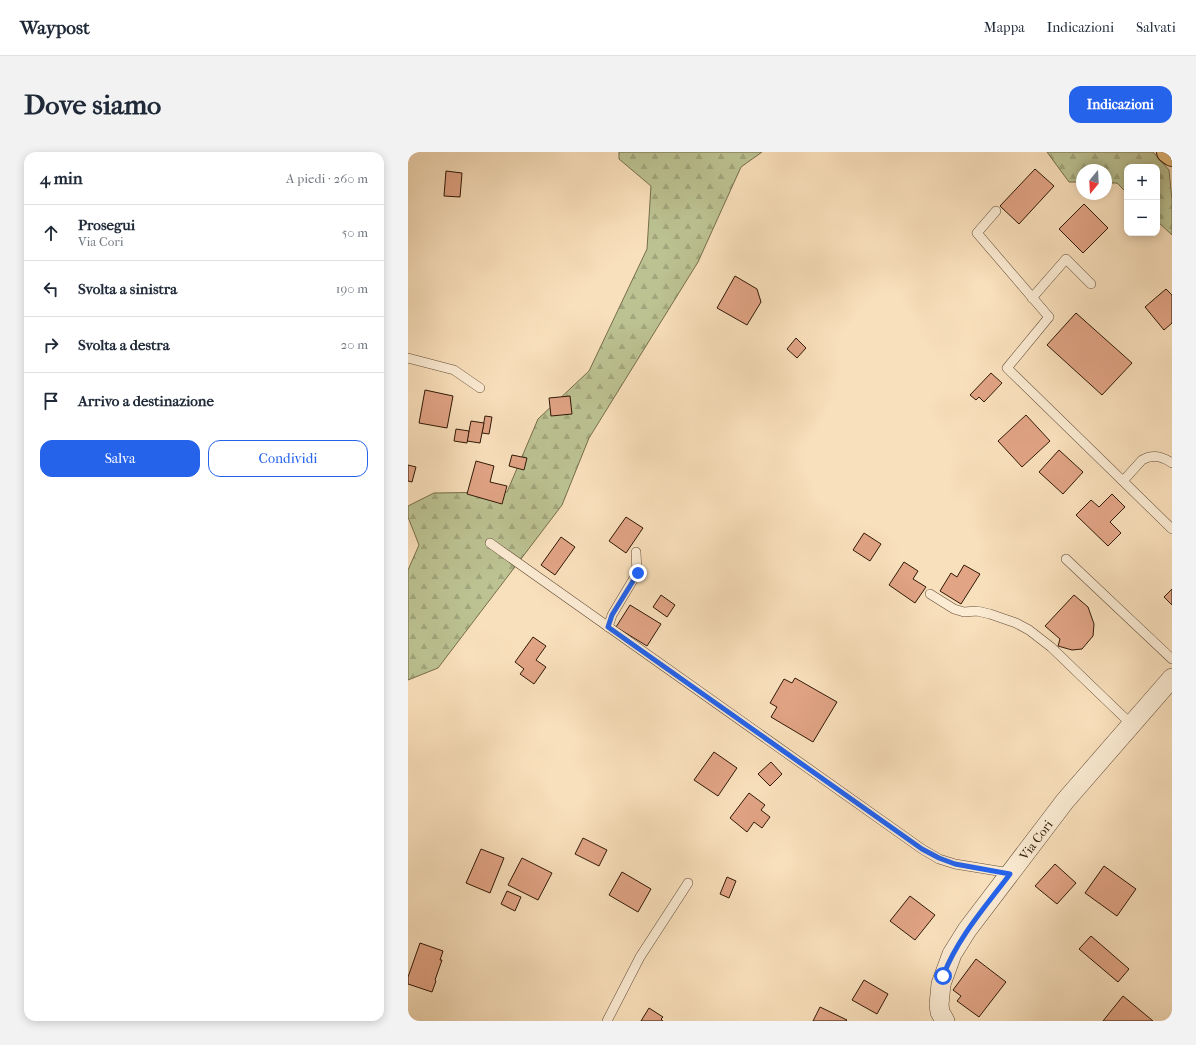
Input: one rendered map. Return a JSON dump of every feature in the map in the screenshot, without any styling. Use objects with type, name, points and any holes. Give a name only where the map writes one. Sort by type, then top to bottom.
[{"type":"main road","points":[[1168,152],[1172,155]]},
{"type":"street","name":"Via Cori","points":[[945,1021],[940,1012],[939,1000],[941,984],[947,965],[967,930],[1065,801],[1172,678]]},
{"type":"lane","points":[[996,210],[978,233],[1049,317],[1007,368],[1172,530]]},
{"type":"lane","points":[[1032,298],[1066,260],[1091,284]]},
{"type":"lane","points":[[408,358],[454,370],[480,388]]},
{"type":"lane","points":[[1123,481],[1145,458],[1155,456],[1172,462]]},
{"type":"lane","points":[[490,543],[922,849],[955,864],[1010,874]]},
{"type":"lane","points":[[608,627],[612,615],[638,573],[636,552]]},
{"type":"lane","points":[[1066,559],[1172,659]]},
{"type":"lane","points":[[930,594],[954,609],[964,612],[976,611],[990,614],[1016,623],[1029,630],[1052,648],[1131,724]]},
{"type":"lane","points":[[607,1021],[640,957],[688,883]]},
{"type":"green space","points":[[619,152],[762,152],[741,167],[698,262],[589,438],[562,505],[438,668],[408,680],[408,570],[419,545],[408,517],[408,506],[434,493],[507,492],[538,419],[589,371],[647,249],[651,186],[619,159]]},
{"type":"green space","points":[[1047,152],[1153,152],[1169,170],[1172,200],[1172,235],[1160,224],[1160,164],[1124,164],[1124,190],[1117,183],[1112,183],[1112,164],[1076,164],[1076,182],[1069,182]]},
{"type":"building","points":[[1035,169],[1054,186],[1019,224],[1000,206]]},
{"type":"building","points":[[446,171],[462,173],[460,197],[444,196]]},
{"type":"building","points":[[1084,204],[1108,228],[1083,253],[1059,229]]},
{"type":"building","points":[[735,276],[757,289],[761,302],[747,325],[717,308]]},
{"type":"building","points":[[1166,289],[1172,295],[1172,323],[1164,330],[1145,307]]},
{"type":"building","points":[[1076,313],[1132,363],[1102,395],[1047,345]]},
{"type":"building","points":[[796,338],[806,348],[797,358],[787,349]]},
{"type":"building","points":[[991,373],[1002,383],[984,402],[979,397],[976,400],[970,395]]},
{"type":"building","points":[[425,390],[453,396],[447,428],[419,423]]},
{"type":"building","points":[[570,396],[572,414],[551,416],[549,398]]},
{"type":"building","points":[[1026,415],[1050,441],[1022,467],[998,441]]},
{"type":"building","points":[[485,416],[492,417],[489,434],[482,433]]},
{"type":"building","points":[[471,421],[484,423],[480,443],[467,441]]},
{"type":"building","points":[[456,429],[469,431],[467,443],[454,441]]},
{"type":"building","points":[[1059,450],[1083,472],[1063,494],[1039,472]]},
{"type":"building","points":[[512,455],[527,458],[524,470],[509,466]]},
{"type":"building","points":[[476,461],[494,466],[490,482],[507,486],[502,504],[467,494]]},
{"type":"building","points":[[408,465],[416,467],[412,482],[408,481]]},
{"type":"building","points":[[1112,494],[1125,507],[1110,522],[1121,533],[1108,546],[1076,515],[1091,500],[1099,507]]},
{"type":"building","points":[[626,517],[643,528],[626,553],[609,541]]},
{"type":"building","points":[[864,533],[881,544],[870,561],[853,550]]},
{"type":"building","points":[[561,537],[575,547],[555,575],[541,565]]},
{"type":"building","points":[[904,562],[918,571],[913,579],[926,587],[915,603],[889,585]]},
{"type":"building","points":[[964,565],[980,574],[961,604],[940,591],[951,573],[957,577]]},
{"type":"building","points":[[1172,589],[1172,605],[1164,597]]},
{"type":"building","points":[[661,595],[675,605],[667,617],[653,607]]},
{"type":"building","points":[[1074,595],[1088,607],[1094,624],[1093,636],[1082,649],[1072,650],[1058,646],[1060,639],[1045,626]]},
{"type":"building","points":[[630,605],[661,624],[647,646],[616,627]]},
{"type":"building","points":[[533,637],[546,646],[536,660],[546,667],[534,684],[520,674],[524,669],[515,662]]},
{"type":"building","points":[[795,678],[837,702],[813,742],[771,717],[777,707],[770,703],[784,679],[792,683]]},
{"type":"building","points":[[714,752],[737,768],[718,796],[694,780]]},
{"type":"building","points":[[771,762],[782,774],[770,786],[758,774]]},
{"type":"building","points":[[749,793],[765,805],[761,810],[770,817],[762,828],[754,822],[747,832],[730,818]]},
{"type":"building","points":[[583,838],[607,850],[599,866],[575,854]]},
{"type":"building","points":[[481,849],[504,858],[490,893],[466,883]]},
{"type":"building","points":[[522,858],[552,873],[538,900],[508,885]]},
{"type":"building","points":[[1055,864],[1076,883],[1057,904],[1035,886]]},
{"type":"building","points":[[1104,866],[1136,889],[1117,916],[1085,893]]},
{"type":"building","points":[[622,872],[651,889],[638,912],[609,895]]},
{"type":"building","points":[[727,877],[736,881],[729,898],[720,894]]},
{"type":"building","points":[[507,891],[521,897],[515,911],[501,904]]},
{"type":"building","points":[[910,896],[935,915],[915,940],[890,921]]},
{"type":"building","points":[[1091,936],[1129,969],[1118,982],[1079,949]]},
{"type":"building","points":[[420,943],[443,951],[440,960],[442,960],[432,992],[408,984],[408,977]]},
{"type":"building","points":[[976,959],[1006,982],[979,1017],[957,1001],[961,996],[953,990]]},
{"type":"building","points":[[864,980],[888,994],[877,1014],[852,1000]]},
{"type":"building","points":[[1123,996],[1153,1021],[1103,1021]]},
{"type":"building","points":[[820,1007],[847,1020],[813,1021]]},
{"type":"building","points":[[649,1008],[663,1017],[661,1019],[663,1021],[641,1021]]},
{"type":"route","points":[[638,573],[618,604],[609,621],[608,627],[922,849],[955,864],[1010,874],[959,942],[952,954],[943,976]]}]
